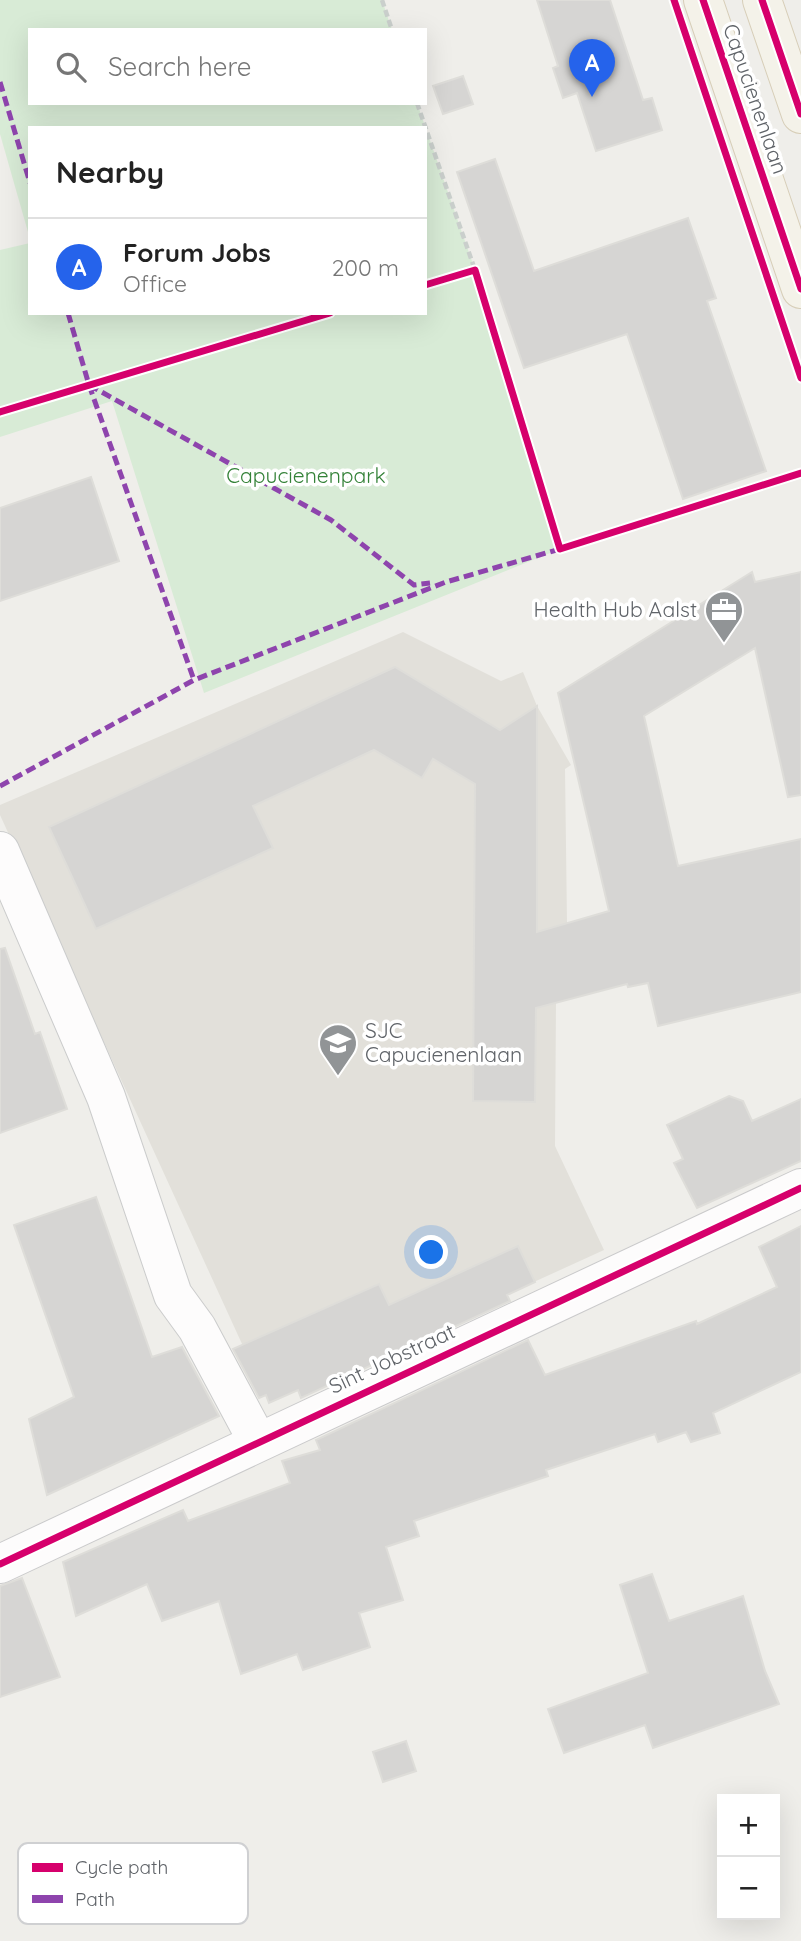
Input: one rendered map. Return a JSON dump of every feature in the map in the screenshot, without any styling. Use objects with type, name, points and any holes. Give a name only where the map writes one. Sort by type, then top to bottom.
[{"type":"main road","name":"Capucienenlaan","points":[[703,0],[801,289]]},
{"type":"main road","name":"Capucienenlaan","points":[[762,0],[801,114]]},
{"type":"street","points":[[0,851],[106,1097],[173,1295],[197,1328],[258,1442]]},
{"type":"street","name":"Sint Jobstraat","points":[[0,1564],[801,1188]]},
{"type":"path","points":[[382,0],[391,28]]},
{"type":"path","points":[[418,105],[425,126]]},
{"type":"path","points":[[427,132],[479,284]]},
{"type":"path","points":[[462,274],[475,270]]},
{"type":"shaded area","name":"SJC Capucienenlaan","points":[[403,632],[501,681],[523,672],[537,706],[571,765],[565,769],[567,923],[537,932],[556,1002],[555,1146],[604,1250],[269,1403],[0,815],[0,805]]},
{"type":"green space","name":"Capucienenpark","points":[[0,0],[382,0],[391,28],[28,28],[28,105],[418,105],[425,126],[28,126],[28,232],[0,134]]},
{"type":"green space","name":"Capucienenpark","points":[[427,132],[475,270],[560,549],[204,693],[112,401],[0,437],[0,250],[28,243],[28,315],[427,315]]},
{"type":"building","points":[[537,0],[610,0],[643,100],[652,98],[662,130],[596,151],[577,93],[563,98],[553,68],[558,66]]},
{"type":"building","points":[[463,76],[473,104],[443,114],[433,86]]},
{"type":"building","points":[[495,159],[534,271],[688,218],[716,298],[707,301],[766,471],[683,499],[627,334],[524,368],[457,172]]},
{"type":"building","points":[[91,477],[119,561],[0,601],[0,508]]},
{"type":"building","points":[[752,572],[755,582],[801,572],[801,795],[788,797],[755,648],[644,716],[678,866],[801,839],[801,992],[658,1026],[648,983],[628,987],[627,984],[536,1008],[535,1102],[473,1101],[475,784],[433,759],[422,778],[374,750],[253,806],[273,848],[96,929],[49,827],[395,667],[500,730],[537,706],[537,932],[609,911],[558,693]]},
{"type":"building","points":[[5,948],[35,1034],[40,1032],[67,1109],[0,1133],[0,949]]},
{"type":"building","points":[[729,1096],[743,1101],[752,1121],[801,1099],[801,1161],[697,1208],[674,1163],[683,1159],[667,1125]]},
{"type":"building","points":[[96,1197],[152,1357],[182,1347],[219,1416],[47,1495],[29,1419],[74,1397],[14,1225]]},
{"type":"building","points":[[801,1226],[801,1372],[713,1413],[720,1433],[691,1442],[686,1432],[658,1442],[655,1434],[546,1470],[548,1476],[414,1521],[419,1536],[386,1547],[403,1600],[359,1613],[370,1647],[303,1670],[297,1654],[241,1674],[219,1601],[162,1621],[147,1584],[76,1616],[63,1562],[183,1510],[188,1521],[290,1483],[282,1461],[320,1450],[316,1440],[528,1340],[545,1375],[696,1321],[697,1324],[777,1287],[759,1247]]},
{"type":"building","points":[[518,1246],[535,1282],[507,1295],[510,1301],[301,1398],[298,1390],[269,1403],[266,1395],[259,1398],[233,1349],[379,1284],[389,1305]]},
{"type":"building","points":[[652,1574],[669,1621],[743,1596],[765,1671],[779,1704],[653,1748],[645,1725],[564,1753],[548,1709],[648,1673],[620,1585]]},
{"type":"building","points":[[22,1578],[60,1677],[0,1697],[0,1586]]},
{"type":"building","points":[[406,1741],[416,1771],[383,1782],[373,1752]]},
{"type":"marked path","points":[[0,82],[28,176]]},
{"type":"marked path","points":[[69,315],[89,385],[194,680]]},
{"type":"marked path","points":[[89,385],[331,520],[414,585],[430,583]]},
{"type":"marked path","points":[[0,786],[194,680],[446,582],[560,549]]},
{"type":"cycle path","points":[[674,0],[801,378]]},
{"type":"cycle path","points":[[703,0],[801,289]]},
{"type":"cycle path","points":[[762,0],[801,114]]},
{"type":"cycle path","points":[[427,284],[475,270],[560,549],[801,473]]},
{"type":"cycle path","points":[[0,412],[323,315]]},
{"type":"cycle path","points":[[0,1564],[801,1188]]},
{"type":"place","name":"Forum Jobs","points":[[592,97]]},
{"type":"place","name":"Health Hub Aalst","points":[[724,644]]},
{"type":"place","name":"SJC Capucienenlaan","points":[[338,1077]]}]
